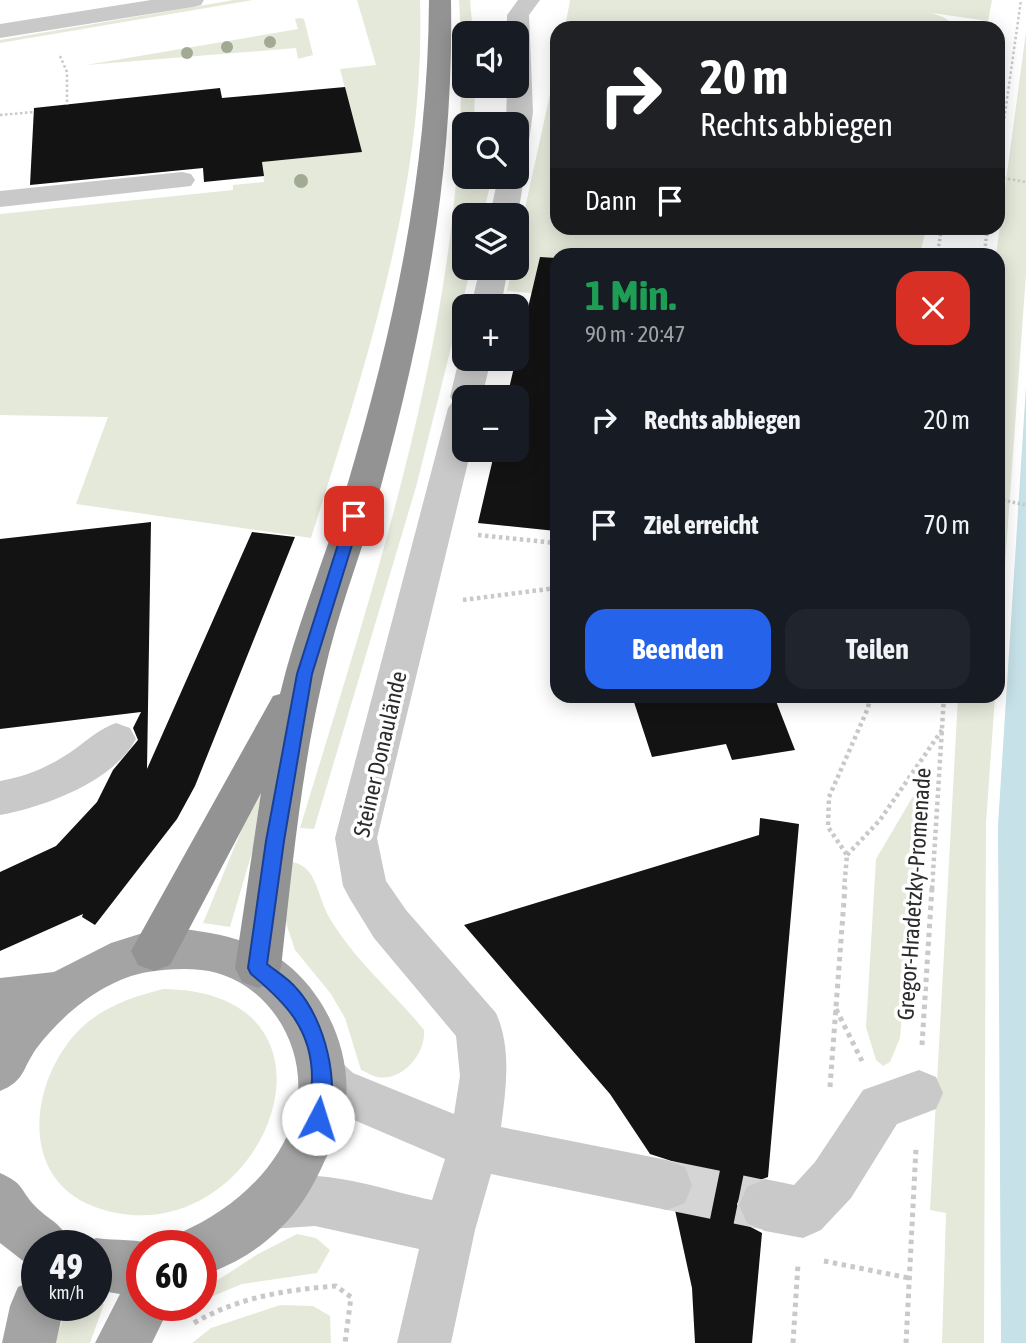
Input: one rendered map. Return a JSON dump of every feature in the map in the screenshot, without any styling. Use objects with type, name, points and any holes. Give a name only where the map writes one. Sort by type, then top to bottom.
[{"type":"highway","points":[[258,968],[275,841],[304,674],[363,489],[413,296],[436,150],[442,45],[440,0]]},
{"type":"highway","points":[[154,951],[304,674]]},
{"type":"main road","points":[[0,1068],[5,1055],[29,1020],[60,992],[89,972],[121,959],[154,951],[191,948],[226,954],[258,968],[290,995],[313,1032],[322,1076],[318,1119],[300,1163],[270,1203],[240,1229],[217,1242]]},
{"type":"main road","points":[[0,999],[60,992]]},
{"type":"main road","points":[[29,1343],[34,1321]]},
{"type":"main road","points":[[122,1343],[158,1321]]},
{"type":"lane","points":[[0,31],[145,5],[193,0]]},
{"type":"lane","points":[[520,112],[523,8]]},
{"type":"lane","points":[[0,199],[182,180]]},
{"type":"lane","name":"Steiner Donaulände","points":[[424,1343],[449,1230],[474,1146],[484,1076],[479,1028],[390,924],[365,886],[356,838],[452,459]]},
{"type":"lane","points":[[0,798],[29,794],[75,773],[116,739]]},
{"type":"lane","points":[[322,1076],[336,1089],[474,1146],[667,1185]]},
{"type":"lane","points":[[784,1209],[833,1180],[900,1100]]},
{"type":"lane","points":[[270,1203],[315,1200],[449,1230]]},
{"type":"path","points":[[1005,113],[1021,0]]},
{"type":"path","points":[[59,51],[67,72],[67,105]]},
{"type":"path","points":[[0,115],[34,112]]},
{"type":"path","points":[[1005,178],[1026,182]]},
{"type":"path","points":[[1005,500],[1026,505]]},
{"type":"path","points":[[435,531],[550,542]]},
{"type":"path","points":[[416,606],[550,589]]},
{"type":"path","points":[[829,1093],[847,855],[828,827],[829,797],[869,703]]},
{"type":"path","name":"Gregor-Hradetzky-Promenade","points":[[906,1343],[909,1278],[900,1100],[944,703]]},
{"type":"path","points":[[847,855],[880,820],[942,729]]},
{"type":"path","points":[[835,1005],[837,1014],[854,1041],[900,1100]]},
{"type":"path","points":[[784,1209],[793,1343]]},
{"type":"path","points":[[830,1262],[909,1278]]},
{"type":"path","points":[[217,1308],[274,1290],[336,1286],[351,1297],[345,1343]]},
{"type":"shaded area","points":[[234,0],[253,0],[0,43],[0,40]]},
{"type":"shaded area","points":[[357,0],[420,0],[419,69],[403,206],[388,273],[352,406],[311,538],[76,504],[108,417],[0,415],[0,214],[233,190],[233,185],[264,182],[262,162],[361,152],[340,69],[376,65]]},
{"type":"shaded area","points":[[459,0],[470,0],[472,21],[459,21]]},
{"type":"shaded area","points":[[570,0],[992,0],[988,21],[932,13],[949,21],[566,21]]},
{"type":"shaded area","points":[[295,19],[304,19],[313,55],[298,59],[296,48],[86,65],[298,29]]},
{"type":"shaded area","points":[[1026,32],[1026,274],[1005,565],[1005,248],[997,248],[999,235],[1005,235],[1005,188]]},
{"type":"shaded area","points":[[550,94],[550,235],[924,235],[922,248],[550,248],[550,530],[490,524],[503,462],[529,462],[529,385],[526,385],[540,294],[507,291],[509,280],[529,280],[529,203],[526,203]]},
{"type":"shaded area","points":[[461,98],[475,98],[474,112],[461,112]]},
{"type":"shaded area","points":[[455,189],[489,189],[486,203],[454,203]]},
{"type":"shaded area","points":[[452,218],[452,280],[468,280],[464,294],[452,294],[452,344],[416,487],[314,829],[300,828],[391,523],[417,420],[438,316]]},
{"type":"shaded area","points":[[958,703],[995,703],[986,823],[984,1343],[942,1343],[946,1213],[930,1210]]},
{"type":"shaded area","points":[[280,737],[286,737],[230,927],[203,923]]},
{"type":"shaded area","points":[[921,788],[923,792],[900,1038],[890,1062],[883,1066],[876,1060],[866,1027],[876,859],[916,791]]},
{"type":"shaded area","points":[[292,862],[307,869],[329,917],[340,934],[424,1030],[424,1039],[417,1056],[396,1075],[377,1077],[361,1070],[345,1018],[331,994],[295,950],[282,900]]},
{"type":"shaded area","points":[[163,989],[227,1001],[264,1032],[277,1074],[269,1121],[244,1164],[204,1198],[154,1215],[95,1207],[70,1193],[52,1174],[43,1151],[39,1126],[42,1100],[50,1074],[63,1050],[79,1030],[97,1015],[118,1004]]},
{"type":"shaded area","points":[[297,1234],[316,1238],[330,1250],[317,1273],[242,1284],[217,1294],[217,1281],[258,1254]]},
{"type":"shaded area","points":[[280,1305],[313,1306],[330,1316],[331,1343],[192,1343],[211,1328]]},
{"type":"shaded area","points":[[62,1321],[98,1321],[90,1343],[55,1343]]},
{"type":"water","points":[[1026,386],[1026,1343],[1001,1343],[998,825]]},
{"type":"building","points":[[345,87],[362,152],[262,162],[264,176],[204,182],[203,168],[30,185],[34,108],[220,88],[222,98]]},
{"type":"building","points":[[540,257],[550,258],[550,530],[478,523],[492,462],[529,462],[529,385],[510,385],[513,371],[529,371],[529,304]]},
{"type":"building","points":[[151,522],[147,769],[252,532],[295,537],[195,786],[177,819],[95,925],[82,917],[83,914],[0,951],[0,872],[56,846],[97,802],[113,770],[138,740],[133,728],[141,712],[0,729],[0,539]]},
{"type":"building","points":[[634,703],[777,703],[795,750],[732,760],[726,744],[652,757]]},
{"type":"building","points":[[760,818],[799,824],[768,1177],[746,1185],[737,1204],[745,1224],[762,1233],[752,1343],[695,1343],[692,1288],[675,1210],[687,1204],[694,1186],[687,1166],[650,1154],[610,1094],[464,925],[759,835]]},
{"type":"tunnel","points":[[667,1185],[765,1205]]},
{"type":"route","points":[[318,1119],[322,1076],[313,1032],[290,995],[258,968],[275,841],[304,674],[354,516]]}]
